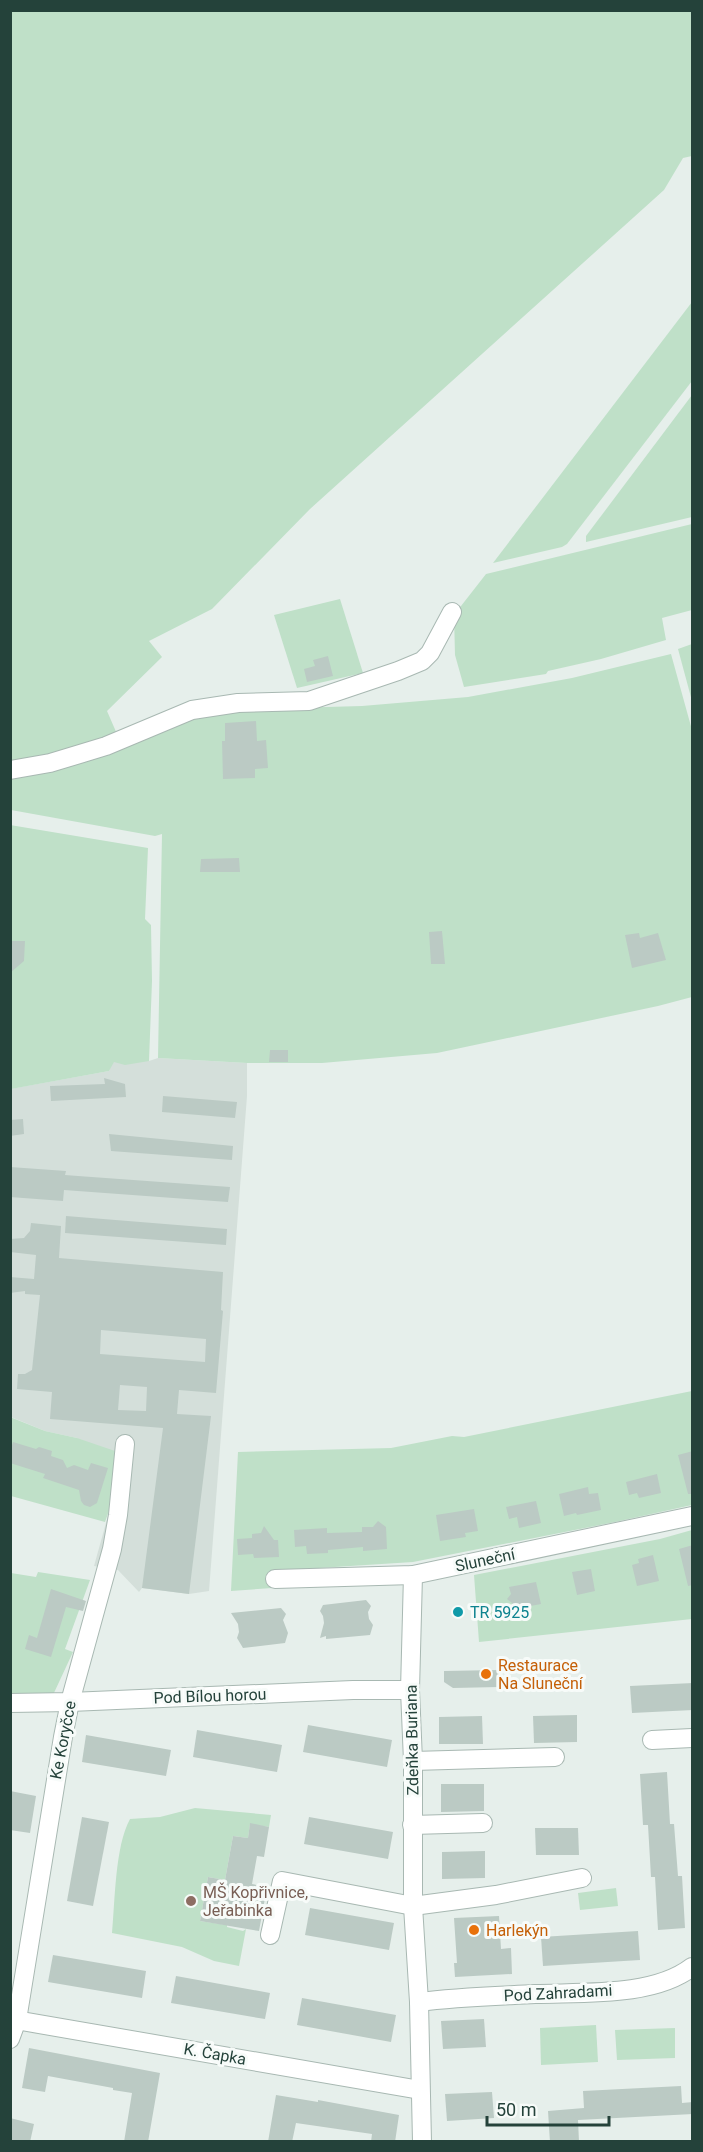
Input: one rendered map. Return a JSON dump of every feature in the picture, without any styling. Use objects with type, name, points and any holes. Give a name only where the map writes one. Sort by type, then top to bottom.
[{"type":"street","points":[[10,770],[50,763],[106,746],[192,711],[238,703],[309,701],[398,671],[422,661],[430,653],[452,612]]},
{"type":"street","name":"Ke Koryčce","points":[[10,2039],[69,1702],[112,1549],[125,1444]]},
{"type":"street","name":"Sluneční","points":[[274,1580],[413,1575],[693,1516]]},
{"type":"street","name":"Zdeňka Buriana","points":[[413,1575],[410,1690],[413,1761],[413,1906],[419,2002],[422,2142]]},
{"type":"street","name":"Pod Bílou horou","points":[[10,1703],[353,1690],[410,1690]]},
{"type":"street","points":[[652,1740],[693,1738]]},
{"type":"street","points":[[413,1761],[555,1757]]},
{"type":"street","points":[[412,1825],[483,1823]]},
{"type":"street","points":[[270,1935],[282,1881],[413,1906],[496,1895],[582,1878]]},
{"type":"street","name":"Pod Zahradami","points":[[419,2002],[596,1992],[652,1986],[680,1976],[693,1967]]},
{"type":"street","name":"K. Čapka","points":[[14,2019],[420,2090]]},
{"type":"shaded area","points":[[158,1058],[247,1063],[247,1096],[209,1591],[189,1594],[142,1588],[139,1592],[118,1570],[94,1566],[111,1505],[77,1438],[45,1431],[11,1417],[10,1089],[109,1071],[113,1061],[149,1061]]},
{"type":"green space","points":[[11,11],[692,11],[692,156],[683,158],[664,190],[310,509],[212,609],[149,641],[162,657],[107,711],[117,734],[55,754],[11,762]]},
{"type":"green space","points":[[692,302],[692,381],[567,544],[493,563]]},
{"type":"green space","points":[[692,395],[692,517],[586,542],[586,536]]},
{"type":"green space","points":[[692,524],[692,610],[662,618],[666,640],[601,659],[548,671],[546,674],[464,687],[455,655],[454,615],[486,574]]},
{"type":"green space","points":[[340,599],[363,673],[297,688],[274,615]]},
{"type":"green space","points":[[692,644],[692,701],[678,649]]},
{"type":"green space","points":[[671,654],[692,730],[692,997],[658,1006],[437,1053],[322,1063],[247,1063],[158,1058],[162,834],[155,836],[11,810],[11,776],[203,713],[362,706],[468,697],[572,678]]},
{"type":"green space","points":[[10,825],[148,848],[145,919],[151,925],[152,981],[149,1061],[125,1065],[114,1062],[109,1071],[11,1089]]},
{"type":"green space","points":[[692,1391],[692,1505],[413,1562],[272,1571],[272,1588],[231,1591],[238,1452],[391,1448],[452,1436],[464,1437]]},
{"type":"green space","points":[[10,1417],[45,1431],[77,1438],[115,1451],[111,1505],[105,1522],[11,1496]]},
{"type":"green space","points":[[692,1530],[692,1619],[479,1642],[474,1575],[660,1539]]},
{"type":"green space","points":[[38,1572],[90,1580],[65,1649],[73,1652],[53,1695],[11,1696],[11,1573],[36,1577]]},
{"type":"green space","name":"MŠ Kopřivnice, Jeřabinka","points":[[195,1808],[271,1815],[269,1827],[250,1824],[248,1838],[233,1836],[225,1880],[208,1877],[200,1921],[227,1925],[227,1927],[243,1931],[246,1929],[239,1966],[214,1961],[182,1947],[112,1933],[121,1844],[130,1819],[160,1817]]},
{"type":"green space","points":[[616,1888],[618,1906],[580,1910],[578,1893]]},
{"type":"green space","points":[[596,2025],[598,2062],[541,2065],[540,2028]]},
{"type":"green space","points":[[675,2028],[675,2058],[617,2060],[615,2030]]},
{"type":"building","points":[[328,656],[333,676],[307,682],[304,669],[315,666],[313,660]]},
{"type":"building","points":[[256,721],[257,741],[266,740],[268,768],[255,769],[255,778],[223,779],[222,741],[225,741],[225,723]]},
{"type":"building","points":[[239,858],[240,872],[200,872],[201,859]]},
{"type":"building","points":[[442,931],[445,964],[431,964],[429,932]]},
{"type":"building","points":[[639,933],[640,938],[658,933],[666,960],[632,968],[625,935]]},
{"type":"building","points":[[10,941],[25,941],[24,961],[10,973]]},
{"type":"building","points":[[270,1050],[288,1050],[288,1062],[269,1062]]},
{"type":"building","points":[[104,1078],[125,1084],[126,1097],[51,1101],[50,1086],[105,1084]]},
{"type":"building","points":[[163,1096],[237,1102],[235,1118],[162,1112]]},
{"type":"building","points":[[23,1119],[24,1134],[10,1136],[10,1120]]},
{"type":"building","points":[[109,1134],[233,1146],[232,1160],[111,1151]]},
{"type":"building","points":[[10,1167],[66,1171],[65,1175],[230,1187],[228,1202],[64,1190],[63,1201],[10,1197]]},
{"type":"building","points":[[66,1216],[227,1229],[226,1245],[65,1233]]},
{"type":"building","points":[[31,1223],[61,1226],[59,1258],[223,1272],[221,1310],[223,1311],[216,1393],[179,1390],[177,1414],[211,1416],[189,1594],[142,1588],[163,1428],[50,1419],[52,1392],[17,1389],[18,1374],[25,1374],[32,1370],[40,1295],[25,1294],[25,1291],[10,1293],[10,1277],[34,1279],[36,1255],[10,1252],[10,1239],[24,1238],[30,1231]],"holes":[[[101,1330],[206,1339],[205,1362],[100,1354]],[[120,1385],[147,1387],[146,1411],[118,1410]]]},
{"type":"building","points":[[13,1442],[52,1451],[51,1456],[63,1460],[67,1468],[74,1465],[88,1470],[91,1463],[108,1468],[97,1503],[90,1507],[84,1505],[79,1490],[43,1478],[45,1474],[10,1463]]},
{"type":"building","points":[[693,1451],[693,1494],[688,1494],[678,1455]]},
{"type":"building","points":[[657,1474],[661,1493],[639,1498],[637,1493],[629,1495],[626,1482]]},
{"type":"building","points":[[588,1487],[589,1494],[598,1493],[601,1510],[564,1516],[559,1494]]},
{"type":"building","points":[[536,1501],[541,1523],[519,1528],[517,1517],[509,1519],[506,1507]]},
{"type":"building","points":[[474,1509],[478,1531],[465,1533],[466,1537],[440,1541],[436,1515]]},
{"type":"building","points":[[378,1521],[386,1527],[387,1549],[363,1551],[363,1547],[307,1554],[306,1546],[295,1547],[294,1530],[327,1528],[327,1533],[362,1532],[362,1527],[373,1527]]},
{"type":"building","points":[[264,1526],[274,1540],[278,1540],[279,1557],[254,1558],[253,1554],[238,1555],[237,1539],[252,1538],[252,1534],[261,1533]]},
{"type":"building","points":[[693,1545],[693,1585],[688,1586],[679,1549]]},
{"type":"building","points":[[653,1555],[659,1581],[637,1586],[632,1565],[639,1563],[638,1559]]},
{"type":"building","points":[[591,1569],[595,1591],[577,1595],[572,1572]]},
{"type":"building","points":[[536,1582],[541,1604],[514,1609],[512,1603],[507,1599],[511,1594],[509,1587]]},
{"type":"building","points":[[51,1589],[86,1601],[83,1611],[66,1607],[51,1657],[25,1649],[29,1635],[37,1638]]},
{"type":"building","points":[[366,1600],[371,1606],[368,1612],[373,1625],[370,1635],[320,1638],[324,1623],[320,1611],[323,1605]]},
{"type":"building","points":[[281,1608],[286,1614],[283,1620],[288,1633],[285,1643],[243,1648],[237,1638],[238,1624],[231,1613]]},
{"type":"building","points":[[499,1670],[499,1687],[453,1688],[444,1682],[444,1671]]},
{"type":"building","points":[[693,1683],[693,1710],[632,1713],[630,1686]]},
{"type":"building","points":[[577,1715],[577,1742],[534,1743],[533,1716]]},
{"type":"building","points":[[482,1716],[483,1744],[439,1744],[439,1717]]},
{"type":"building","points":[[308,1725],[392,1740],[387,1767],[303,1752]]},
{"type":"building","points":[[197,1730],[282,1745],[277,1772],[193,1757]]},
{"type":"building","points":[[86,1735],[171,1750],[166,1776],[82,1762]]},
{"type":"building","points":[[667,1772],[670,1824],[674,1824],[678,1876],[682,1876],[685,1928],[658,1930],[655,1877],[651,1877],[648,1825],[643,1825],[640,1774]]},
{"type":"building","points":[[441,1784],[484,1784],[484,1811],[441,1812]]},
{"type":"building","points":[[10,1791],[36,1796],[30,1833],[10,1830]]},
{"type":"building","points":[[82,1817],[109,1822],[93,1906],[67,1901]]},
{"type":"building","points":[[309,1817],[393,1832],[388,1859],[304,1844]]},
{"type":"building","points":[[250,1823],[269,1827],[264,1857],[257,1856],[252,1884],[267,1887],[259,1931],[200,1921],[208,1877],[225,1880],[233,1836],[248,1838]]},
{"type":"building","points":[[535,1828],[578,1828],[579,1855],[536,1855]]},
{"type":"building","points":[[485,1851],[485,1878],[442,1879],[442,1852]]},
{"type":"building","points":[[310,1908],[394,1923],[389,1950],[305,1935]]},
{"type":"building","points":[[499,1916],[501,1949],[511,1948],[512,1974],[455,1977],[454,1963],[457,1963],[454,1918]]},
{"type":"building","points":[[638,1931],[640,1960],[543,1966],[541,1937]]},
{"type":"building","points":[[53,1955],[146,1971],[142,1998],[48,1982]]},
{"type":"building","points":[[176,1976],[270,1993],[265,2019],[171,2003]]},
{"type":"building","points":[[302,1998],[396,2015],[391,2042],[297,2025]]},
{"type":"building","points":[[484,2019],[486,2047],[443,2049],[441,2021]]},
{"type":"building","points":[[29,2048],[160,2073],[148,2142],[124,2142],[132,2093],[48,2076],[45,2092],[22,2088]]},
{"type":"building","points":[[681,2086],[682,2103],[693,2102],[693,2114],[578,2120],[579,2142],[550,2142],[548,2111],[584,2108],[583,2091]]},
{"type":"building","points":[[492,2092],[494,2118],[447,2121],[445,2094]]},
{"type":"building","points":[[276,2095],[318,2102],[318,2100],[399,2115],[395,2142],[371,2142],[372,2134],[296,2123],[292,2142],[268,2142]]},
{"type":"building","points":[[10,2118],[34,2124],[30,2142],[10,2142]]},
{"type":"place","name":"TR 5925","points":[[458,1612]]},
{"type":"place","name":"Restaurace Na Sluneční","points":[[486,1674]]},
{"type":"place","name":"MŠ Kopřivnice, Jeřabinka","points":[[191,1901]]},
{"type":"place","name":"Harlekýn","points":[[474,1930]]}]
